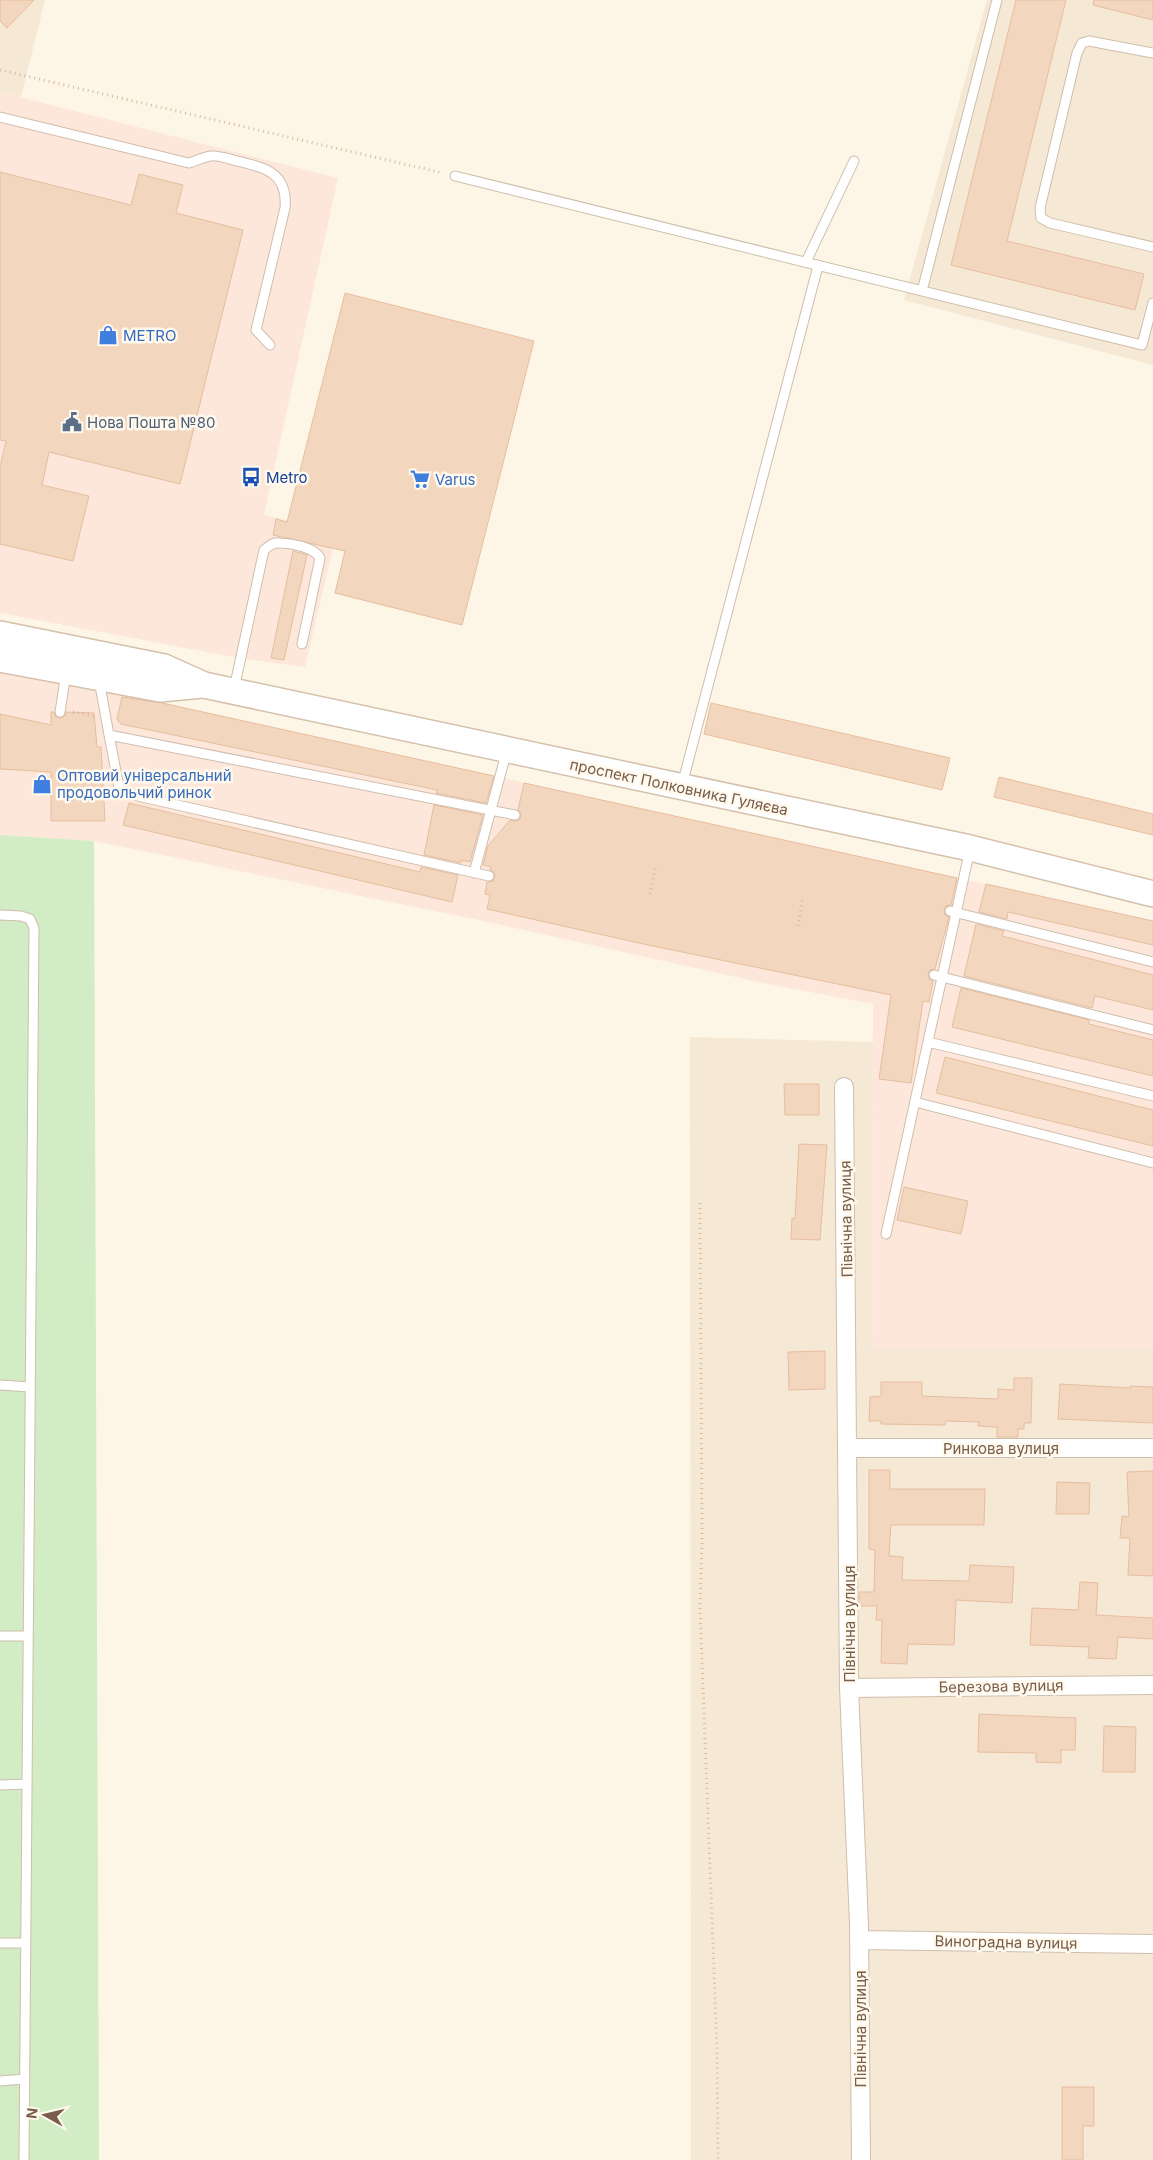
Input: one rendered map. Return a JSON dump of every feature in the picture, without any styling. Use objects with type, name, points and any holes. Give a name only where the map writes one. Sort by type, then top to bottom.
[{"type":"main road","name":"проспект Полковника Гуляєва","points":[[0,634],[164,667],[204,685],[234,692],[970,848],[1153,894]]},
{"type":"main road","name":"проспект Полковника Гуляєва","points":[[0,660],[160,689],[204,685]]},
{"type":"street","name":"Північна вулиця","points":[[844,1087],[849,1688],[860,1940],[861,2160]]},
{"type":"street","name":"Ринкова вулиця","points":[[848,1448],[1153,1448]]},
{"type":"street","name":"Березова вулиця","points":[[849,1688],[1153,1686]]},
{"type":"street","name":"Виноградна вулиця","points":[[860,1940],[1153,1944]]},
{"type":"lane","points":[[922,291],[997,0]]},
{"type":"lane","points":[[1153,53],[1089,41],[1082,43],[1077,53],[1040,208],[1041,218],[1050,224],[1153,247]]},
{"type":"lane","points":[[0,117],[188,163],[212,155],[263,167],[273,174],[280,182],[286,194],[285,208],[256,330],[270,345]]},
{"type":"lane","points":[[806,262],[854,161]]},
{"type":"lane","points":[[455,176],[1142,345],[1153,303]]},
{"type":"lane","points":[[681,787],[818,266]]},
{"type":"lane","points":[[234,692],[264,550],[278,542],[312,549],[317,552],[320,558],[302,644]]},
{"type":"lane","points":[[60,711],[66,672]]},
{"type":"lane","points":[[98,678],[120,792],[488,876]]},
{"type":"lane","points":[[109,735],[515,815]]},
{"type":"lane","points":[[474,873],[507,750]]},
{"type":"lane","points":[[886,1234],[928,1042],[938,976],[970,848]]},
{"type":"lane","points":[[953,912],[1153,962]]},
{"type":"lane","points":[[0,915],[21,916],[30,919],[34,928],[24,2160]]},
{"type":"lane","points":[[938,976],[1153,1030]]},
{"type":"lane","points":[[928,1042],[1153,1096]]},
{"type":"lane","points":[[914,1102],[1153,1163]]},
{"type":"lane","points":[[0,1385],[30,1387]]},
{"type":"lane","points":[[0,1636],[28,1636]]},
{"type":"lane","points":[[0,1785],[27,1784]]},
{"type":"lane","points":[[0,1943],[25,1943]]},
{"type":"lane","points":[[0,2080],[24,2079]]},
{"type":"path","points":[[0,70],[455,176]]},
{"type":"path","points":[[60,711],[106,719]]},
{"type":"path","points":[[650,894],[656,865]]},
{"type":"path","points":[[798,926],[804,897]]},
{"type":"path","points":[[700,1203],[702,1522],[700,1609],[717,2048],[718,2160]]},
{"type":"shaded area","points":[[0,0],[45,0],[21,97],[0,92]]},
{"type":"shaded area","points":[[987,0],[1153,0],[1153,365],[904,300]]},
{"type":"shaded area","points":[[0,92],[338,178],[264,515],[337,531],[305,667],[233,657],[0,613]]},
{"type":"shaded area","points":[[0,671],[90,687],[1153,921],[1153,1350],[872,1350],[873,1004],[758,982],[483,921],[94,841],[0,835]]},
{"type":"shaded area","points":[[690,1037],[873,1042],[872,1350],[1153,1350],[1153,2160],[691,2160]]},
{"type":"green space","points":[[0,835],[94,841],[99,2160],[0,2160]]},
{"type":"building","points":[[0,0],[34,0],[7,28],[0,21]]},
{"type":"building","points":[[1016,0],[1066,0],[1007,241],[1144,274],[1135,310],[951,265]]},
{"type":"building","points":[[1094,0],[1153,0],[1153,20],[1093,5]]},
{"type":"building","name":"METRO","points":[[0,172],[131,205],[139,174],[183,185],[176,213],[243,230],[180,484],[49,452],[42,485],[89,496],[73,561],[0,544],[0,467],[6,441],[0,440]]},
{"type":"building","points":[[345,293],[534,341],[462,625],[335,593],[345,551],[273,535],[276,519],[287,522]]},
{"type":"building","points":[[293,551],[307,555],[284,660],[271,658]]},
{"type":"building","points":[[122,697],[162,703],[494,776],[486,803],[436,793],[437,790],[121,724],[117,719]]},
{"type":"building","points":[[711,703],[950,758],[942,790],[704,734]]},
{"type":"building","points":[[51,712],[54,712],[56,717],[60,718],[65,716],[66,712],[94,713],[97,747],[101,747],[105,821],[51,821],[51,772],[0,769],[0,714],[51,725]]},
{"type":"building","points":[[999,777],[1153,814],[1153,835],[994,797]]},
{"type":"building","points":[[524,783],[957,878],[951,905],[946,906],[944,910],[945,915],[949,917],[935,969],[930,970],[928,974],[929,979],[933,981],[929,1002],[923,1001],[911,1083],[879,1079],[891,995],[648,945],[487,909],[490,895],[485,894],[487,882],[493,881],[495,877],[494,872],[490,870],[491,867],[483,865],[488,846],[510,820],[517,821],[520,819],[521,813],[518,810]]},
{"type":"building","points":[[129,803],[420,872],[421,867],[458,875],[452,902],[123,825]]},
{"type":"building","points":[[434,805],[483,815],[470,862],[461,860],[461,863],[424,855]]},
{"type":"building","points":[[986,884],[1153,921],[1153,945],[1008,912],[1007,919],[979,912]]},
{"type":"building","points":[[976,924],[1004,931],[1002,936],[1153,975],[1153,1010],[1095,996],[1092,1008],[964,976]]},
{"type":"building","points":[[961,988],[1089,1020],[1089,1024],[1153,1040],[1153,1076],[952,1027]]},
{"type":"building","points":[[945,1057],[1153,1110],[1153,1146],[936,1093]]},
{"type":"building","points":[[784,1084],[819,1084],[819,1115],[785,1115]]},
{"type":"building","points":[[799,1144],[827,1145],[820,1240],[791,1239],[792,1218],[795,1219]]},
{"type":"building","points":[[904,1187],[968,1201],[961,1234],[897,1220]]},
{"type":"building","points":[[825,1351],[825,1389],[789,1390],[788,1352]]},
{"type":"building","points":[[1014,1378],[1032,1378],[1031,1423],[1024,1423],[1024,1429],[1018,1429],[1018,1437],[997,1437],[997,1427],[978,1426],[979,1422],[946,1421],[945,1425],[881,1424],[881,1421],[869,1421],[870,1397],[881,1396],[881,1382],[922,1382],[922,1396],[998,1399],[998,1389],[1014,1390]]},
{"type":"building","points":[[1060,1384],[1130,1388],[1130,1386],[1153,1387],[1153,1423],[1058,1419]]},
{"type":"building","points":[[869,1470],[890,1470],[890,1489],[985,1489],[984,1525],[891,1525],[889,1556],[903,1557],[902,1580],[969,1581],[970,1565],[1014,1567],[1012,1603],[956,1600],[954,1645],[908,1644],[907,1664],[881,1663],[882,1620],[876,1620],[877,1606],[859,1606],[859,1592],[874,1592],[875,1550],[869,1549]]},
{"type":"building","points":[[1153,1471],[1153,1576],[1128,1575],[1130,1538],[1120,1538],[1122,1516],[1129,1517],[1127,1472]]},
{"type":"building","points":[[1057,1482],[1090,1483],[1089,1514],[1056,1514]]},
{"type":"building","points":[[1080,1582],[1098,1583],[1096,1615],[1153,1618],[1153,1639],[1118,1637],[1116,1659],[1088,1658],[1089,1647],[1030,1645],[1032,1608],[1078,1610]]},
{"type":"building","points":[[979,1714],[1076,1718],[1075,1750],[1061,1750],[1061,1763],[1036,1762],[1036,1753],[978,1752]]},
{"type":"building","points":[[1104,1726],[1136,1727],[1135,1772],[1103,1772]]},
{"type":"building","points":[[1062,2087],[1094,2087],[1094,2126],[1083,2126],[1083,2160],[1062,2160]]},
{"type":"place","name":"METRO","points":[[108,335]]},
{"type":"place","name":"Нова Пошта №80","points":[[72,422]]},
{"type":"place","name":"Metro","points":[[251,477]]},
{"type":"place","name":"Varus","points":[[420,479]]},
{"type":"place","name":"Оптовий універсальний продовольчий ринок","points":[[42,784]]}]
